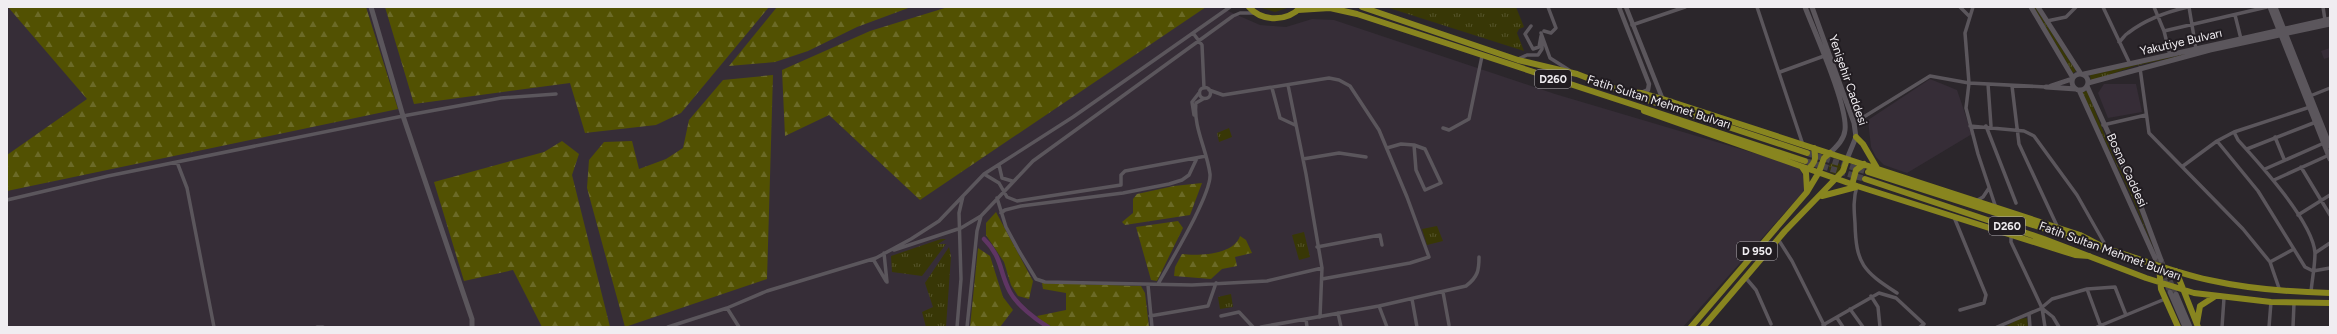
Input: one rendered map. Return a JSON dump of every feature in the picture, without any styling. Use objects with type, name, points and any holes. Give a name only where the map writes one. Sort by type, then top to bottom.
[{"type":"highway","name":"D260","points":[[1249,7],[1258,14],[1268,18],[1279,18],[1300,8]]},
{"type":"highway","name":"Fatih Sultan Mehmet Bulvarı","points":[[1362,7],[1518,60],[1577,74],[1622,91],[1807,153]]},
{"type":"highway","name":"Fatih Sultan Mehmet Bulvarı","points":[[1300,8],[1330,8],[1357,14],[1620,100],[1805,165],[1855,186],[2075,255],[2089,256]]},
{"type":"highway","points":[[1622,91],[1641,93],[1804,146],[1847,158],[2080,235],[2106,248]]},
{"type":"highway","points":[[1856,137],[1878,169]]},
{"type":"highway","points":[[1807,192],[1808,183],[1805,165],[1813,165],[1816,158],[1814,148]]},
{"type":"highway","points":[[1819,172],[1824,158],[1830,153]]},
{"type":"highway","points":[[1836,178],[1846,166],[1847,158]]},
{"type":"highway","points":[[1819,198],[1832,192],[1855,186],[1856,170],[1864,164]]},
{"type":"highway","name":"D 950","points":[[1691,327],[1807,192],[1819,172]]},
{"type":"highway","name":"Fatih Sultan Mehmet Bulvarı","points":[[1868,172],[2159,266],[2224,284],[2280,291],[2330,292]]},
{"type":"highway","name":"D 950","points":[[1703,327],[1778,239],[1819,198],[1836,178]]},
{"type":"highway","name":"Fatih Sultan Mehmet Bulvarı","points":[[1865,179],[2044,239],[2183,290],[2224,298],[2271,302],[2330,303]]},
{"type":"highway","points":[[2159,266],[2159,282],[2178,327]]},
{"type":"highway","points":[[2176,271],[2195,326]]},
{"type":"highway","points":[[2195,326],[2200,306],[2214,296]]},
{"type":"main road","points":[[371,7],[403,116],[473,327]]},
{"type":"main road","name":"Yenişehir Caddesi","points":[[1805,7],[1838,96],[1845,131],[1839,143],[1830,153]]},
{"type":"main road","name":"Yenişehir Caddesi","points":[[1812,7],[1854,123],[1856,137],[1847,158]]},
{"type":"main road","points":[[2031,7],[2073,79],[2072,85],[2078,89]]},
{"type":"main road","points":[[2038,7],[2082,74],[2087,78],[2088,85],[2103,125],[2137,196],[2161,260]]},
{"type":"main road","points":[[2270,7],[2310,96],[2330,146]]},
{"type":"main road","points":[[2275,7],[2282,32],[2329,157]]},
{"type":"main road","points":[[2282,32],[2328,20]]},
{"type":"main road","points":[[2282,32],[2330,24]]},
{"type":"main road","name":"Yakutiye Bulvarı","points":[[2082,74],[2241,39],[2282,32]]},
{"type":"main road","name":"Yakutiye Bulvarı","points":[[2088,85],[2140,68],[2282,32]]},
{"type":"main road","points":[[2046,87],[2073,79],[2082,74]]},
{"type":"main road","points":[[2046,87],[2078,89],[2088,85]]},
{"type":"main road","name":"Bosna Caddesi","points":[[2078,89],[2154,258]]},
{"type":"main road","points":[[2170,292],[2185,327]]},
{"type":"main road","points":[[2176,294],[2195,326]]},
{"type":"street","points":[[668,327],[727,308],[767,291],[873,259],[911,239],[939,220],[984,174],[1073,117],[1230,7]]},
{"type":"street","points":[[1544,31],[1550,33],[1556,28],[1547,7]]},
{"type":"street","points":[[1619,7],[1649,84],[1648,90],[1641,93]]},
{"type":"street","points":[[1626,7],[1632,25],[1664,100]]},
{"type":"street","points":[[1632,25],[1685,7]]},
{"type":"street","points":[[1757,7],[1804,146]]},
{"type":"street","points":[[1960,7],[1969,16]]},
{"type":"street","points":[[1973,7],[1965,33],[1969,83],[1966,108],[1970,126],[1996,208]]},
{"type":"street","points":[[2047,21],[2066,17],[2076,7]]},
{"type":"street","points":[[2103,7],[2130,64]]},
{"type":"street","points":[[2154,7],[2164,31],[2170,55]]},
{"type":"street","points":[[2119,42],[2126,34],[2158,16],[2189,7],[2196,49]]},
{"type":"street","points":[[2164,31],[2267,7]]},
{"type":"street","points":[[2323,7],[2328,20]]},
{"type":"street","points":[[884,253],[960,228],[982,216],[1002,192],[1033,161],[1233,16],[1252,12],[1258,14]]},
{"type":"street","points":[[2235,14],[2241,39]]},
{"type":"street","points":[[1531,26],[1526,34],[1533,49],[1539,47],[1544,31]]},
{"type":"street","points":[[1518,60],[1527,55],[1538,55],[1542,49],[1544,31]]},
{"type":"street","points":[[1544,31],[1550,58],[1577,74]]},
{"type":"street","points":[[1158,284],[1207,190],[1210,176],[1206,156],[1194,116],[1192,102],[1204,88],[1202,45],[1193,33]]},
{"type":"street","points":[[1442,128],[1449,130],[1468,119],[1482,56]]},
{"type":"street","points":[[1780,72],[1824,56]]},
{"type":"street","points":[[2140,68],[2149,133],[2183,166],[2243,229],[2270,262],[2280,291]]},
{"type":"street","points":[[1854,123],[1930,76],[1969,83],[2046,87]]},
{"type":"street","points":[[1204,88],[1223,95],[1329,78],[1339,80],[1350,86],[1364,104],[1387,148],[1429,257],[1410,264],[1322,279]]},
{"type":"street","points":[[1288,84],[1322,268],[1320,317]]},
{"type":"street","points":[[1988,84],[1989,126],[2016,203]]},
{"type":"street","points":[[2012,86],[2016,131],[2027,165],[2055,217],[2058,228]]},
{"type":"street","points":[[1272,88],[1280,118],[1295,124]]},
{"type":"street","points":[[2310,96],[2330,88]]},
{"type":"street","points":[[1194,116],[1196,103],[1209,96],[1209,90]]},
{"type":"street","points":[[1199,93],[1203,98]]},
{"type":"street","points":[[7,200],[177,162],[403,116],[501,98],[556,94]]},
{"type":"street","points":[[2183,166],[2217,141],[2234,132],[2310,107]]},
{"type":"street","points":[[2103,125],[2146,115]]},
{"type":"street","points":[[2247,149],[2316,122]]},
{"type":"street","points":[[1970,126],[1989,126],[2028,132],[2034,136],[2084,206],[2106,248]]},
{"type":"street","points":[[2234,132],[2274,180],[2298,215],[2312,241],[2314,271],[2310,292]]},
{"type":"street","points":[[2275,137],[2284,160]]},
{"type":"street","points":[[2217,141],[2258,191],[2305,267],[2314,271],[2330,268]]},
{"type":"street","points":[[2265,169],[2324,143]]},
{"type":"street","points":[[1387,148],[1401,144],[1414,145],[1425,149],[1441,183],[1426,190],[1416,170],[1414,145]]},
{"type":"street","points":[[1303,159],[1339,153],[1366,157]]},
{"type":"street","points":[[1123,193],[1121,175],[1125,171],[1206,156]]},
{"type":"street","points":[[2274,180],[2301,167],[2329,157]]},
{"type":"street","points":[[1002,213],[1005,210],[1021,206],[1123,193],[1182,180],[1194,169],[1197,158]]},
{"type":"street","points":[[177,162],[186,188],[214,327]]},
{"type":"street","points":[[999,165],[1002,178],[1012,182]]},
{"type":"street","points":[[2301,167],[2330,215]]},
{"type":"street","points":[[984,174],[998,183],[1002,192],[1017,201],[1122,185]]},
{"type":"street","points":[[1855,186],[1853,200],[1855,246],[1859,258],[1879,281],[1897,293]]},
{"type":"street","points":[[1976,201],[1983,197],[1989,188]]},
{"type":"street","points":[[957,327],[961,279],[959,213],[964,195]]},
{"type":"street","points":[[2298,215],[2330,195]]},
{"type":"street","points":[[997,198],[1006,227],[1036,279],[1045,282],[1148,285],[1216,283],[1267,280],[1322,268]]},
{"type":"street","points":[[967,327],[978,231],[982,216]]},
{"type":"street","points":[[1954,217],[1986,295],[1984,303],[1960,310]]},
{"type":"street","points":[[1317,247],[1380,235],[1382,245]]},
{"type":"street","points":[[2011,235],[2011,242],[2042,308],[2045,327]]},
{"type":"street","points":[[1778,239],[1792,260],[1824,326],[1871,296],[1879,293],[1896,298],[1924,324],[1920,327]]},
{"type":"street","points":[[2314,253],[2330,244]]},
{"type":"street","points":[[2270,262],[2294,249]]},
{"type":"street","points":[[873,259],[887,282],[884,253]]},
{"type":"street","points":[[1261,327],[1379,306],[1466,286],[1471,283],[1479,271],[1479,257]]},
{"type":"street","points":[[1745,277],[1756,290],[1771,324]]},
{"type":"street","points":[[1150,316],[1208,306],[1216,283]]},
{"type":"street","points":[[1148,285],[1152,327]]},
{"type":"street","points":[[1997,327],[2042,308],[2052,299],[2087,289],[2115,287],[2126,315]]},
{"type":"street","points":[[2087,289],[2099,327],[2165,298]]},
{"type":"street","points":[[1443,292],[1449,325]]},
{"type":"street","points":[[1871,296],[1878,307],[1880,327]]},
{"type":"street","points":[[2222,327],[2224,298]]},
{"type":"street","points":[[1412,299],[1417,327]]},
{"type":"street","points":[[2269,327],[2271,302]]},
{"type":"street","points":[[2293,327],[2294,303]]},
{"type":"street","points":[[1379,306],[1387,327]]},
{"type":"street","points":[[727,308],[738,327]]},
{"type":"street","points":[[2042,308],[2053,317],[2059,327]]},
{"type":"street","points":[[1850,309],[1863,327]]},
{"type":"street","points":[[1221,316],[1239,312],[1253,327]]},
{"type":"street","points":[[1338,313],[1341,327]]},
{"type":"street","points":[[2029,314],[2030,327]]},
{"type":"street","points":[[1837,318],[1843,327]]},
{"type":"street","points":[[1306,319],[1307,327]]},
{"type":"street","points":[[317,327],[323,327]]},
{"type":"shaded area","points":[[7,7],[1219,7],[1260,25],[1286,27],[1312,19],[1334,20],[1555,94],[1798,166],[1805,179],[1806,186],[1804,191],[1683,327],[7,327]]},
{"type":"shaded area","points":[[2330,48],[2330,57],[2324,59],[2321,51]]},
{"type":"shaded area","points":[[1930,79],[1957,90],[1972,134],[1907,173],[1884,165],[1876,157],[1871,147],[1868,120]]},
{"type":"shaded area","points":[[2104,84],[2136,84],[2142,112],[2108,118],[2098,93]]},
{"type":"green space","points":[[8,7],[366,7],[398,109],[7,191],[7,155],[87,99]]},
{"type":"green space","points":[[385,7],[769,7],[681,113],[656,125],[585,133],[570,83],[414,104]]},
{"type":"green space","points":[[777,7],[911,7],[857,27],[808,51],[775,62],[729,66]]},
{"type":"green space","points":[[948,7],[1206,7],[920,200],[829,115],[785,136],[782,70],[870,31]]},
{"type":"green space","points":[[1258,7],[1290,7],[1275,12]]},
{"type":"green space","points":[[1386,7],[1516,7],[1524,27],[1519,29],[1517,33],[1524,51]]},
{"type":"green space","points":[[2034,7],[2076,71],[2073,73]]},
{"type":"green space","points":[[2276,34],[2135,66],[2091,81],[2090,75]]},
{"type":"green space","points":[[773,75],[767,279],[625,327],[587,188],[589,160],[604,142],[632,141],[639,169],[666,159],[683,148],[689,120],[723,80]]},
{"type":"green space","points":[[2087,91],[2112,153],[2133,196],[2156,255],[2132,197],[2082,92]]},
{"type":"green space","points":[[1229,128],[1232,137],[1219,142],[1217,133]]},
{"type":"green space","points":[[562,141],[579,154],[572,175],[610,327],[542,327],[513,270],[464,281],[434,182],[544,152]]},
{"type":"green space","points":[[1833,162],[1837,162],[1841,168],[1837,174],[1833,174],[1829,170],[1829,166]]},
{"type":"green space","points":[[1202,183],[1190,215],[1125,225],[1122,222],[1133,213],[1133,199],[1137,194],[1174,186]]},
{"type":"green space","points":[[996,212],[1033,281],[1029,299],[1018,296],[1011,285],[1004,262],[986,235],[986,223]]},
{"type":"green space","points":[[1178,221],[1183,228],[1157,281],[1151,280],[1136,227]]},
{"type":"green space","points":[[1437,226],[1443,241],[1427,245],[1422,229]]},
{"type":"green space","points":[[1304,232],[1310,257],[1299,260],[1292,235]]},
{"type":"green space","points":[[1240,236],[1246,240],[1252,253],[1235,257],[1237,266],[1222,269],[1211,279],[1174,276],[1175,267],[1182,254],[1197,255],[1223,251],[1231,247]]},
{"type":"green space","points":[[941,239],[946,239],[938,244],[946,244],[922,276],[892,272],[891,256]]},
{"type":"green space","points":[[949,247],[951,256],[946,327],[926,327],[922,312],[933,307],[925,283]]},
{"type":"green space","points":[[978,248],[990,256],[1003,297],[1013,310],[1000,327],[970,327]]},
{"type":"green space","points":[[1042,283],[1141,286],[1145,293],[1149,327],[1053,327],[1042,322],[1037,316],[1066,310],[1066,293],[1043,289]]},
{"type":"green space","points":[[1231,294],[1233,307],[1220,309],[1218,297]]},
{"type":"green space","points":[[2027,318],[2028,327],[2005,327],[2019,319]]},
{"type":"waterway","points":[[984,239],[995,252],[1013,297],[1027,311],[1048,327]]},
{"type":"tunnel","points":[[1807,153],[1868,172]]},
{"type":"tunnel","points":[[1805,161],[1865,179]]},
{"type":"tunnel","points":[[2155,258],[2170,292]]},
{"type":"tunnel","points":[[2161,260],[2176,294]]}]
